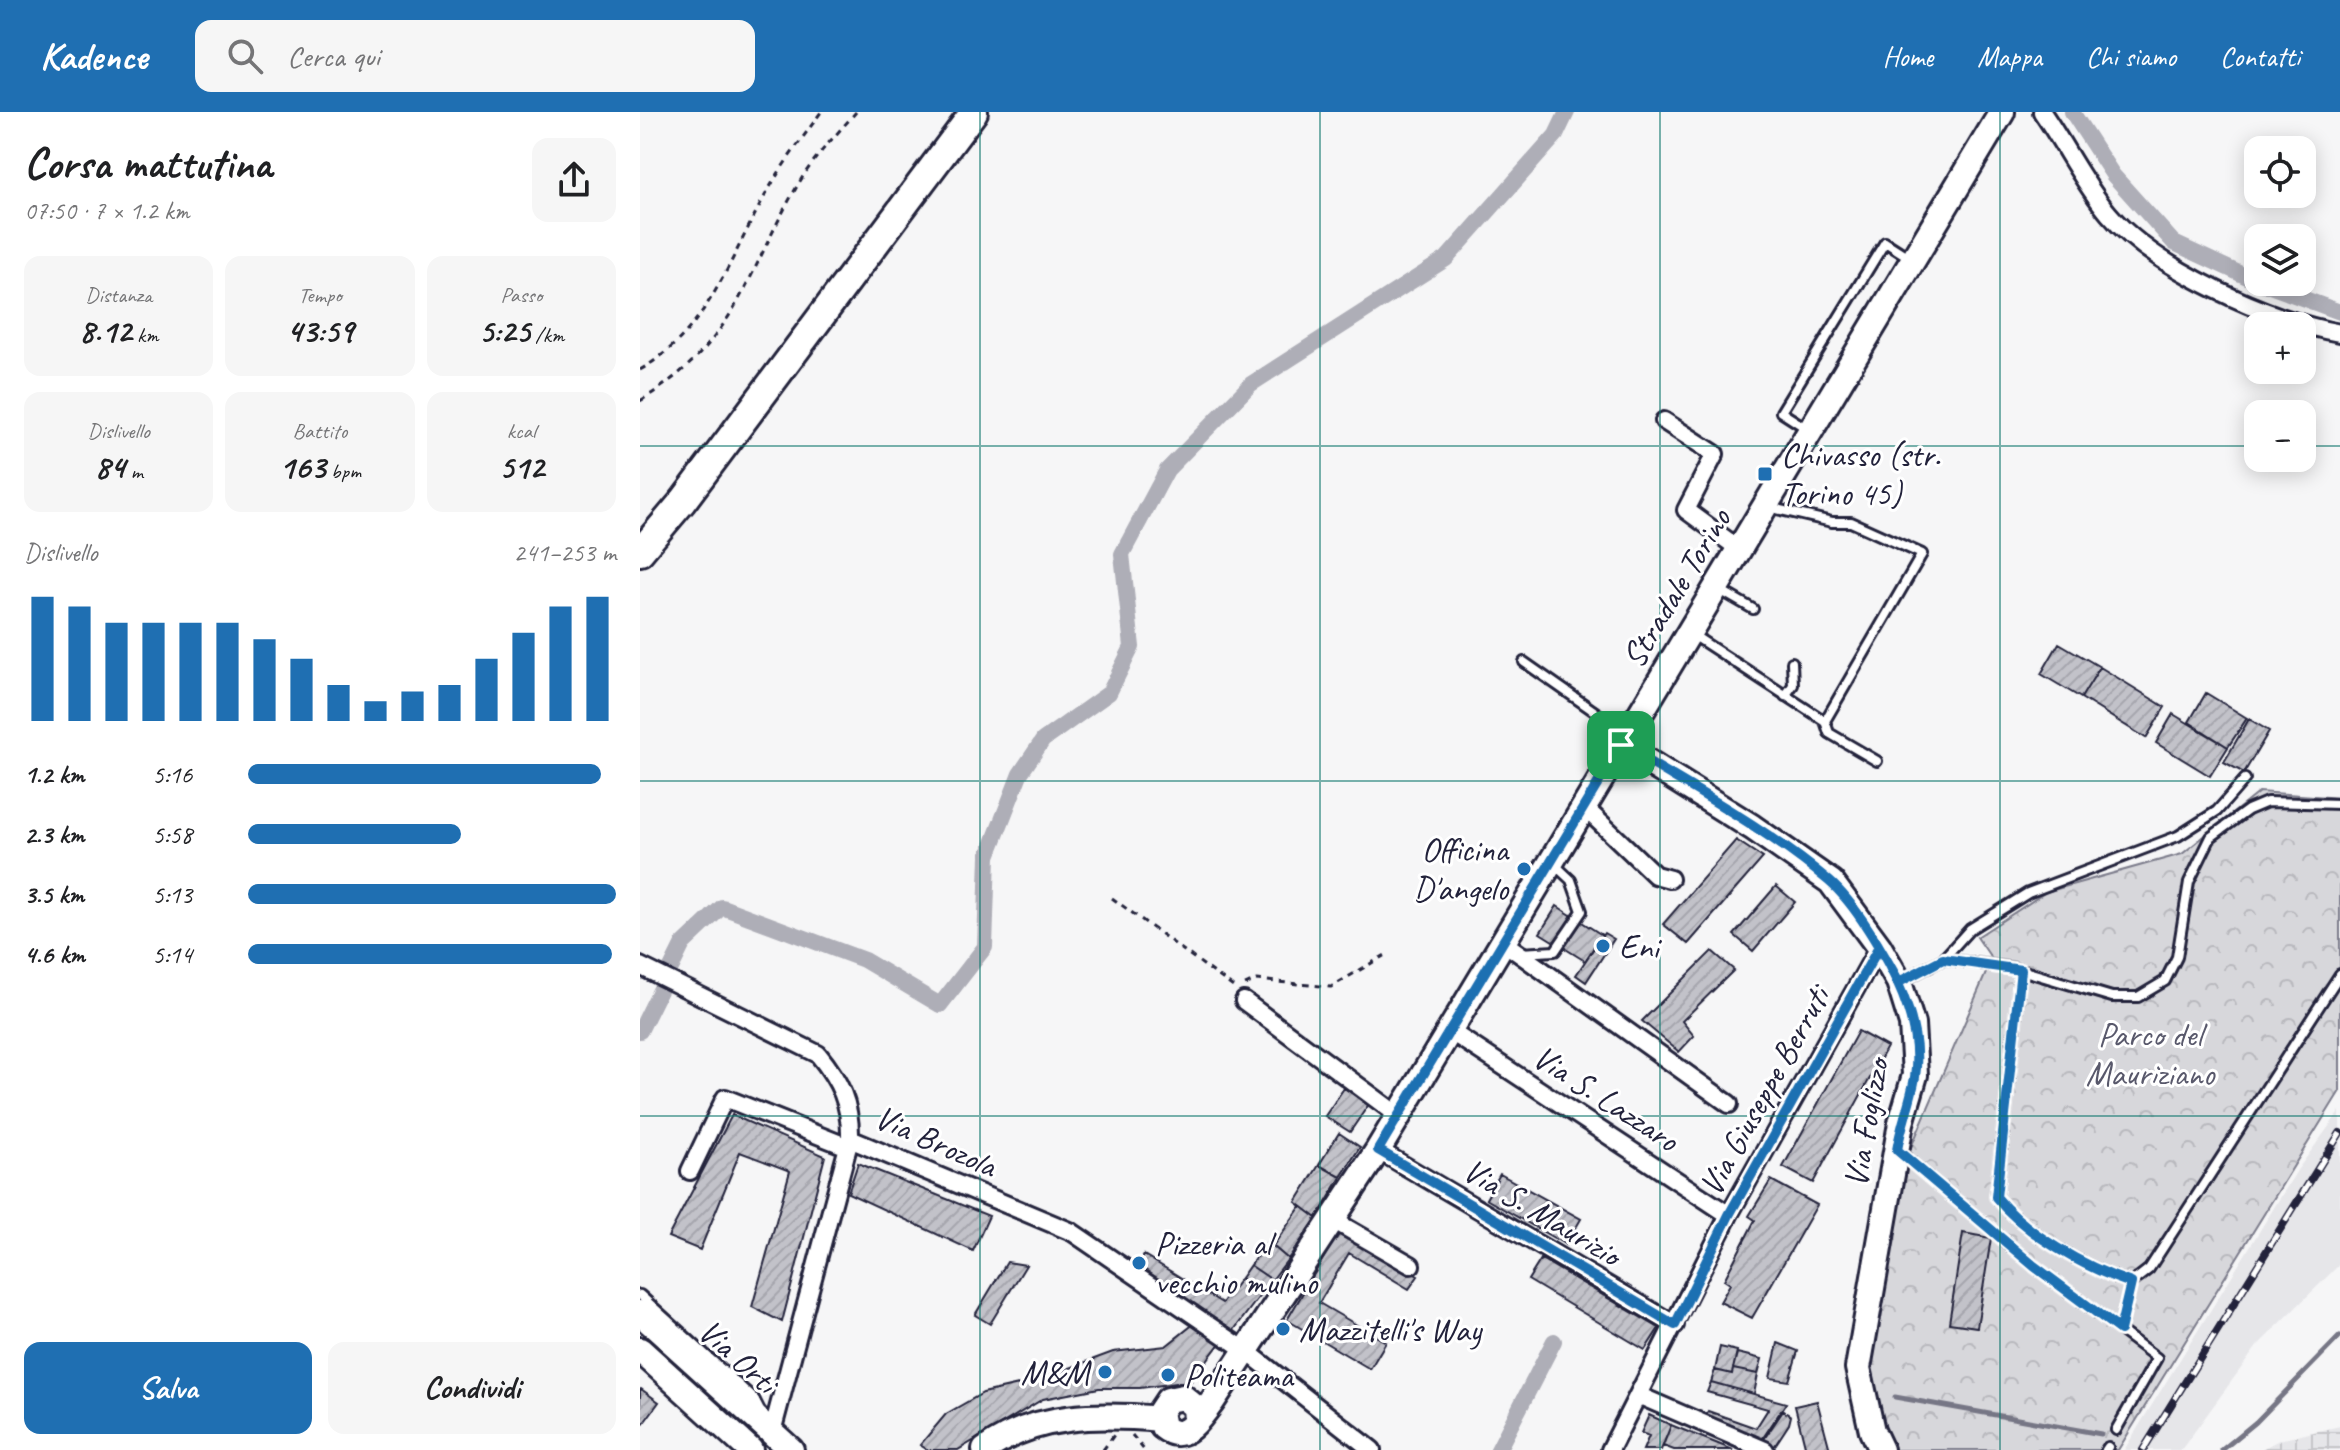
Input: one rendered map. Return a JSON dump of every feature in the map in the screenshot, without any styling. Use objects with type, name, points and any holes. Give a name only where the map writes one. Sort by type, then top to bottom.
[{"type":"main road","points":[[640,552],[692,489],[974,112]]},
{"type":"main road","name":"Stradale Torino","points":[[1196,1421],[1212,1402],[1333,1220],[1450,1031],[1511,947],[1551,862],[2002,112]]},
{"type":"main road","name":"Via Foglizzo","points":[[1625,740],[1831,882],[1879,947],[1899,982],[1912,1024],[1915,1075],[1897,1150],[1858,1368],[1872,1431],[1881,1450]]},
{"type":"main road","name":"Via Orti","points":[[640,1313],[791,1450]]},
{"type":"main road","name":"Via Orti","points":[[640,1350],[750,1450]]},
{"type":"main road","points":[[985,1450],[1012,1441],[1022,1427],[1105,1415],[1112,1409],[1135,1403],[1170,1406],[1195,1407],[1196,1421],[1187,1432],[1178,1434],[1163,1427],[1170,1406],[1224,1380]]},
{"type":"street","points":[[2042,112],[2109,214],[2139,242],[2181,271],[2240,300],[2340,333]]},
{"type":"street","points":[[1664,421],[1715,454],[1686,510],[1739,549]]},
{"type":"street","points":[[1584,807],[1655,875],[1670,879]]},
{"type":"street","points":[[1511,947],[1729,1104]]},
{"type":"street","name":"Via Giuseppe Berruti","points":[[1610,1450],[1729,1215],[1879,947]]},
{"type":"street","name":"Via Brozola","points":[[648,970],[818,1054],[836,1075],[846,1098],[849,1143],[1072,1232],[1245,1350],[1372,1450]]},
{"type":"street","points":[[1242,996],[1399,1116]]},
{"type":"street","name":"Via S. Lazzaro","points":[[1450,1031],[1729,1215]]},
{"type":"street","points":[[690,1171],[725,1098],[849,1143],[772,1432]]},
{"type":"street","name":"Via S. Maurizio","points":[[1378,1150],[1675,1325]]},
{"type":"street","points":[[1333,1220],[1411,1265]]},
{"type":"street","points":[[1640,1396],[1765,1450]]},
{"type":"lane","points":[[1810,430],[1781,412],[1885,242],[1912,259]]},
{"type":"lane","points":[[1764,506],[1832,522],[1851,522],[1922,554],[1825,721]]},
{"type":"lane","points":[[1716,587],[1753,609]]},
{"type":"lane","points":[[1689,633],[1825,721],[1829,733],[1877,761]]},
{"type":"lane","points":[[1524,662],[1625,740]]},
{"type":"lane","points":[[1785,696],[1793,685],[1792,662]]},
{"type":"lane","points":[[1899,982],[1943,959],[1970,929],[2028,893],[2178,836],[2217,811],[2245,779]]},
{"type":"lane","points":[[1943,959],[2021,970],[2112,997],[2138,997],[2165,981],[2177,957],[2189,882],[2211,837],[2248,810],[2267,802],[2340,804]]},
{"type":"lane","points":[[1511,947],[1555,951],[1582,911],[1571,880],[1551,862]]},
{"type":"lane","points":[[2021,970],[1996,1197],[2012,1216],[2051,1241],[2110,1276],[2131,1283],[2149,1269],[2340,974]]},
{"type":"lane","points":[[1897,1150],[2034,1266],[2157,1358],[2116,1430]]},
{"type":"lane","points":[[640,1295],[754,1399],[772,1432]]},
{"type":"path","points":[[640,370],[663,356],[700,318],[767,191],[821,112]]},
{"type":"path","points":[[640,401],[675,380],[721,331],[747,289],[803,177],[856,112]]},
{"type":"path","points":[[1112,898],[1242,996],[1256,980],[1331,987],[1387,954]]},
{"type":"path","points":[[2120,1330],[2131,1283]]},
{"type":"shaded area","points":[[2340,1111],[2340,1264],[2258,1345],[2181,1450],[2124,1450],[2298,1169]]},
{"type":"shaded area","points":[[2340,1426],[2340,1450],[2260,1450],[2279,1440]]},
{"type":"green space","name":"Parco del Mauriziano","points":[[2259,792],[2340,798],[2340,1091],[2118,1450],[1886,1450],[1869,1371],[1909,1152],[1992,959],[1977,937],[2046,892],[2182,854]]},
{"type":"building","points":[[2059,643],[2100,667],[2081,698],[2041,674]]},
{"type":"building","points":[[2100,667],[2165,707],[2146,738],[2081,698]]},
{"type":"building","points":[[2206,693],[2247,718],[2228,747],[2189,722]]},
{"type":"building","points":[[2173,714],[2228,747],[2210,776],[2156,743]]},
{"type":"building","points":[[2249,719],[2269,731],[2244,773],[2224,762]]},
{"type":"building","points":[[1736,840],[1763,858],[1688,944],[1663,924]]},
{"type":"building","points":[[1776,886],[1795,902],[1753,951],[1734,935]]},
{"type":"building","points":[[1557,906],[1602,935],[1585,961],[1540,933]]},
{"type":"building","points":[[1604,933],[1614,939],[1586,982],[1576,975]]},
{"type":"building","points":[[1712,951],[1734,970],[1682,1021],[1694,1036],[1679,1052],[1642,1021]]},
{"type":"building","points":[[1858,1031],[1887,1047],[1813,1183],[1783,1167]]},
{"type":"building","points":[[1344,1088],[1369,1104],[1350,1132],[1325,1116]]},
{"type":"building","points":[[732,1115],[825,1156],[782,1322],[752,1307],[790,1171],[740,1152],[700,1250],[668,1237]]},
{"type":"building","points":[[1339,1133],[1360,1147],[1341,1177],[1319,1165]]},
{"type":"building","points":[[858,1163],[989,1216],[973,1251],[848,1193]]},
{"type":"building","points":[[1319,1165],[1341,1177],[1317,1218],[1296,1202]]},
{"type":"building","points":[[1500,1174],[1581,1219],[1566,1245],[1486,1199]]},
{"type":"building","points":[[1771,1180],[1817,1205],[1752,1318],[1720,1302],[1730,1284],[1724,1280],[1755,1220],[1749,1216]]},
{"type":"building","points":[[1301,1206],[1317,1218],[1288,1259],[1273,1246]]},
{"type":"building","points":[[1340,1230],[1418,1276],[1409,1289],[1349,1253],[1319,1303],[1386,1342],[1370,1369],[1287,1320]]},
{"type":"building","points":[[1963,1233],[1991,1238],[1977,1327],[1949,1323]]},
{"type":"building","points":[[1268,1242],[1288,1259],[1272,1280],[1250,1265]]},
{"type":"building","points":[[1144,1255],[1222,1303],[1241,1278],[1261,1294],[1234,1330],[1136,1271]]},
{"type":"building","points":[[1541,1259],[1659,1328],[1645,1350],[1528,1280]]},
{"type":"building","points":[[1007,1262],[1026,1265],[990,1324],[975,1315]]},
{"type":"building","points":[[1250,1265],[1272,1280],[1261,1294],[1241,1278]]},
{"type":"building","points":[[1195,1323],[1224,1338],[1191,1381],[1140,1388],[1099,1388],[1043,1399],[958,1450],[928,1450],[920,1445],[946,1414],[983,1393],[1032,1382],[1113,1352],[1166,1346]]},
{"type":"building","points":[[1778,1343],[1798,1351],[1789,1381],[1770,1378]]},
{"type":"building","points":[[1720,1347],[1737,1351],[1732,1374],[1715,1370]]},
{"type":"building","points":[[1737,1353],[1762,1359],[1758,1374],[1733,1369]]},
{"type":"building","points":[[1733,1369],[1758,1374],[1754,1394],[1711,1382],[1715,1370],[1732,1374]]},
{"type":"building","points":[[1711,1382],[1786,1403],[1759,1444],[1702,1421],[1708,1411],[1756,1428],[1768,1409],[1707,1392]]},
{"type":"building","points":[[640,1390],[659,1402],[640,1428]]},
{"type":"building","points":[[1817,1401],[1830,1450],[1806,1450],[1795,1406]]},
{"type":"building","points":[[1783,1411],[1791,1416],[1789,1424],[1772,1450],[1760,1445]]},
{"type":"building","points":[[1649,1415],[1671,1425],[1661,1450],[1643,1450],[1649,1436],[1641,1433]]},
{"type":"building","points":[[1671,1425],[1733,1450],[1674,1450],[1663,1446]]},
{"type":"waterway","points":[[640,1031],[683,944],[722,907],[864,960],[940,1005],[985,947],[988,856],[1020,774],[1043,740],[1109,693],[1132,647],[1122,554],[1167,470],[1251,384],[1446,259],[1556,135],[1567,112]]},
{"type":"waterway","points":[[2072,112],[2113,175],[2174,243],[2244,276]]},
{"type":"waterway","points":[[2297,296],[2340,312]]},
{"type":"waterway","points":[[2222,1450],[2256,1422],[2340,1336]]},
{"type":"waterway","points":[[1498,1450],[1554,1341]]},
{"type":"waterway","points":[[1895,1397],[2101,1434]]},
{"type":"railway","points":[[2143,1450],[2340,1133]]},
{"type":"place","name":"Chivasso (str. Torino 45)","points":[[1765,474]]},
{"type":"place","name":"Officina D'angelo","points":[[1524,869]]},
{"type":"place","name":"Eni","points":[[1603,946]]},
{"type":"place","name":"Pizzeria al vecchio mulino","points":[[1139,1263]]},
{"type":"place","name":"Mazzitelli's Way","points":[[1283,1329]]},
{"type":"place","name":"M&M","points":[[1105,1372]]},
{"type":"place","name":"Politeama","points":[[1168,1375]]},
{"type":"route","points":[[1621,745],[1378,1150],[1675,1325],[1729,1215],[1879,947],[1899,982],[1912,1024],[1915,1075],[1901,1123],[1897,1150],[2034,1266],[2120,1330],[2131,1283],[2110,1276],[2051,1241],[2012,1216],[1996,1197],[2021,970],[1943,959],[1899,982],[1879,947],[1831,882],[1752,827],[1621,745]]}]
